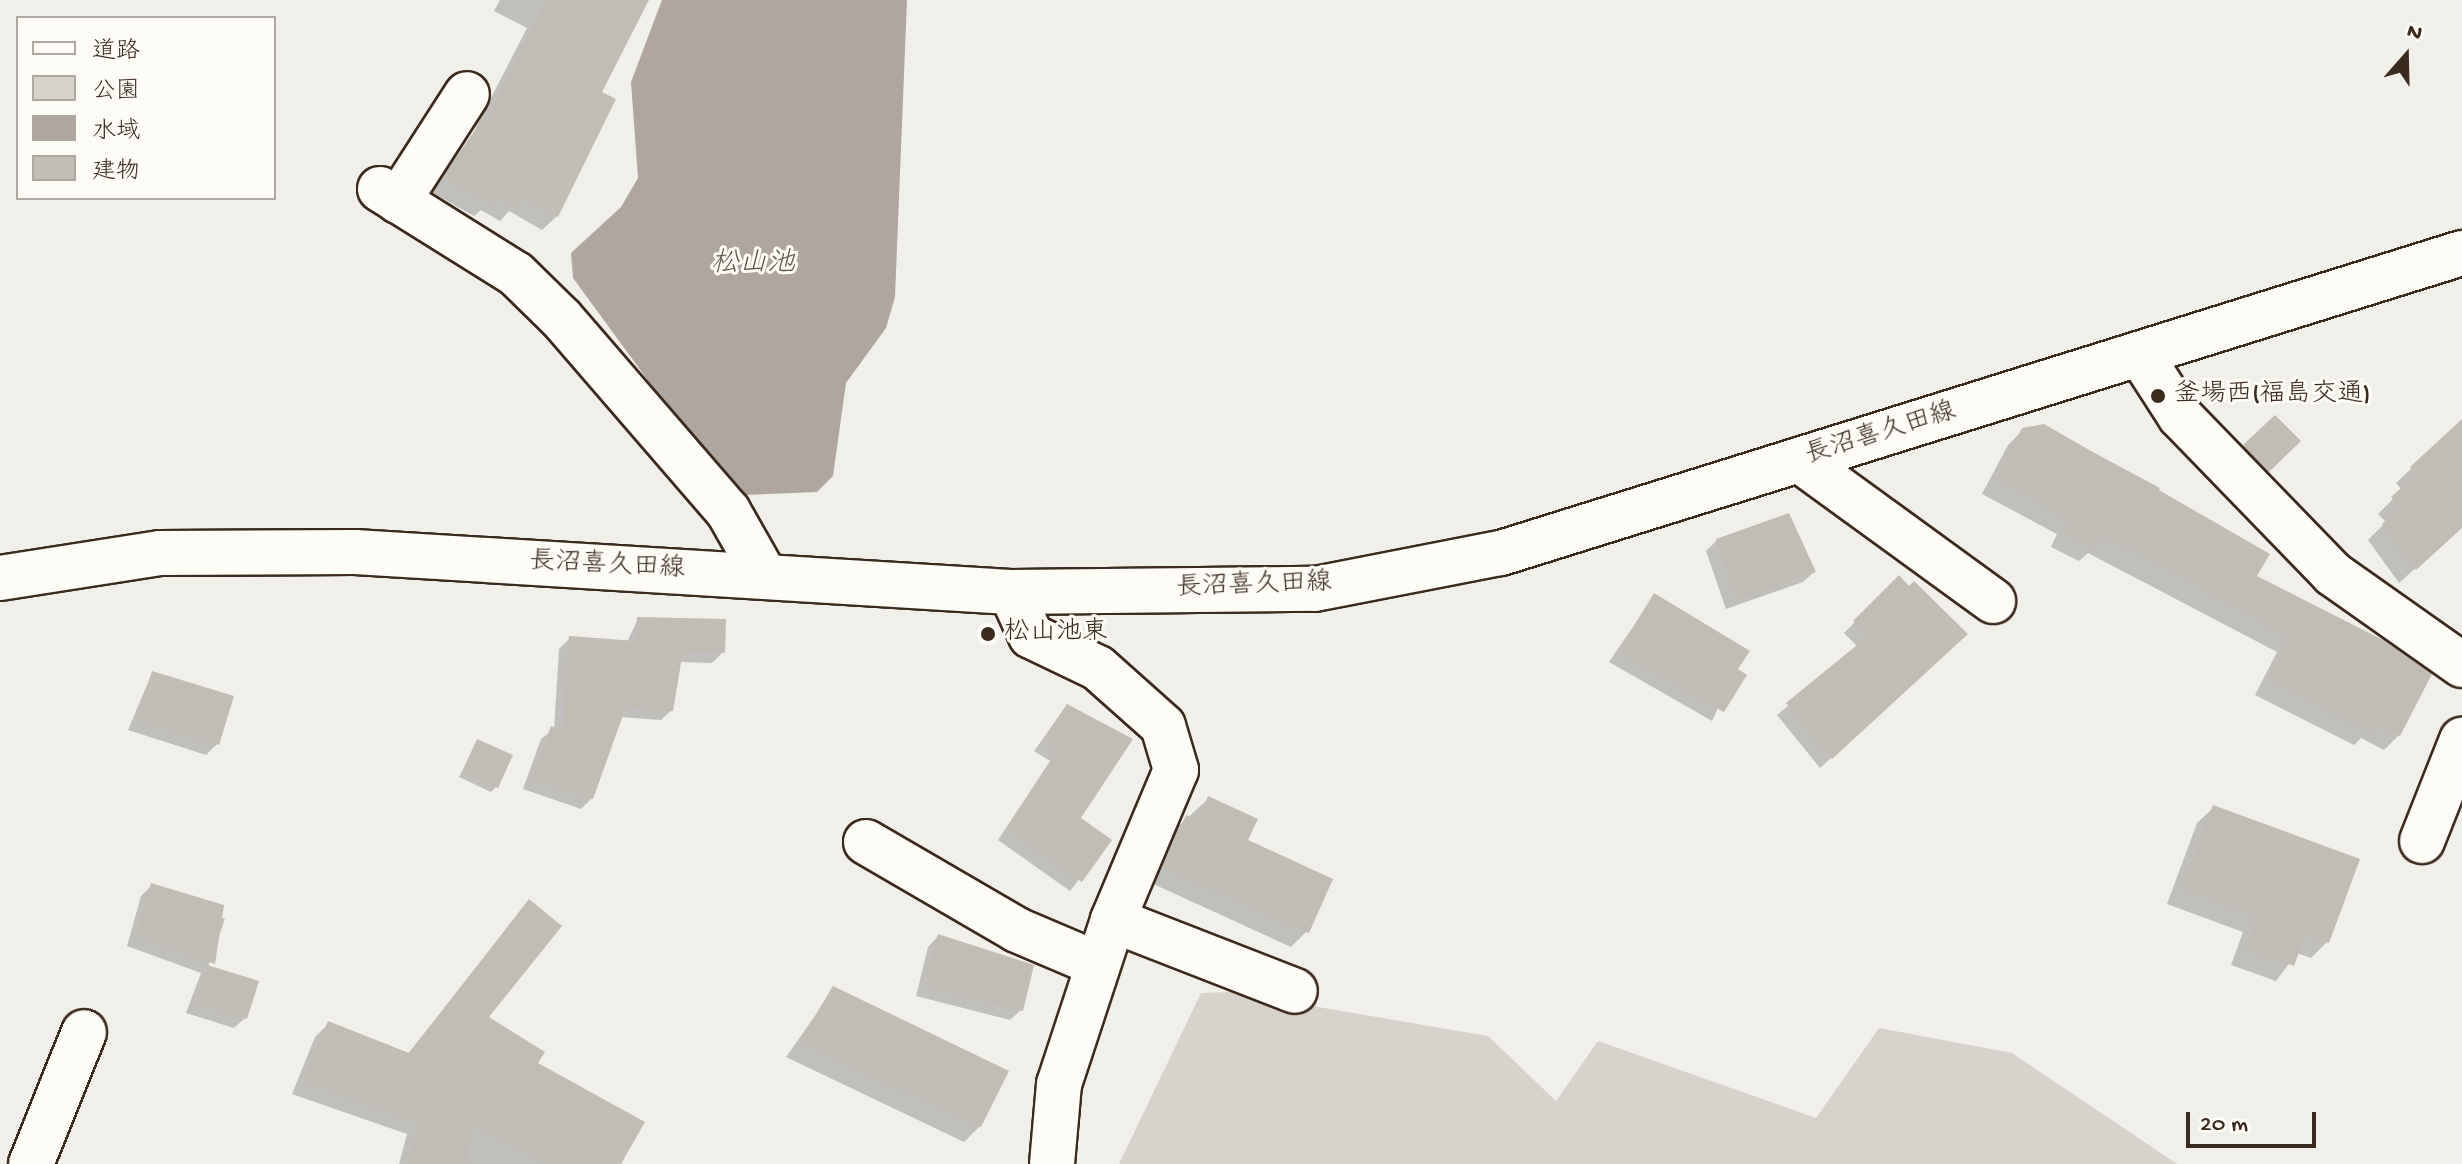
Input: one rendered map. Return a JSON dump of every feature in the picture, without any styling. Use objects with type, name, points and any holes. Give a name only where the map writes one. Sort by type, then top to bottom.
[{"type":"street","points":[[467,94],[389,195],[516,274],[562,319],[728,511],[765,576]]},
{"type":"street","name":"長沼喜久田線","points":[[0,578],[160,553],[340,552],[1011,592],[1315,589],[1501,553],[2462,253]]},
{"type":"street","points":[[2140,354],[2180,416],[2333,574],[2462,665]]},
{"type":"street","points":[[1799,460],[1993,601]]},
{"type":"street","points":[[1011,592],[1031,636],[1098,668],[1163,726],[1174,750],[1176,770],[1113,920],[1059,1084],[1052,1164]]},
{"type":"street","points":[[2422,841],[2462,740]]},
{"type":"street","points":[[866,842],[1017,930],[1097,964]]},
{"type":"street","points":[[1113,920],[1295,991]]},
{"type":"street","points":[[31,1164],[84,1032]]},
{"type":"green space","points":[[1230,992],[1488,1036],[1556,1101],[1598,1041],[1816,1118],[1879,1028],[2012,1053],[2177,1164],[1119,1164],[1201,993]]},
{"type":"water","name":"松山池","points":[[662,0],[907,0],[895,297],[886,328],[846,383],[833,476],[817,492],[743,495],[723,483],[573,278],[571,253],[621,207],[638,178],[631,82]]},
{"type":"building","points":[[547,0],[649,0],[602,92],[616,99],[558,217],[523,196],[517,207],[496,195],[491,203],[444,176],[488,116]]},
{"type":"building","points":[[2275,415],[2301,441],[2269,472],[2243,445]]},
{"type":"building","points":[[2462,419],[2462,528],[2416,570],[2382,524],[2400,507],[2391,497],[2417,474],[2410,467]]},
{"type":"building","points":[[2044,424],[2270,554],[2257,576],[2385,641],[2432,674],[2400,736],[2375,723],[2371,732],[2268,680],[2290,637],[2130,547],[2101,537],[2096,548],[2064,532],[2071,519],[1996,479],[2022,428]]},
{"type":"building","points":[[1789,513],[1816,572],[1737,599],[1716,539]]},
{"type":"building","points":[[1899,575],[1909,586],[1914,581],[1968,634],[1832,759],[1786,703],[1868,636],[1853,621]]},
{"type":"building","points":[[1654,593],[1750,651],[1738,669],[1747,675],[1724,712],[1619,651]]},
{"type":"building","points":[[637,617],[726,619],[725,653],[683,651],[673,711],[626,707],[593,799],[532,778],[551,726],[563,730],[569,636],[636,641]]},
{"type":"building","points":[[152,671],[234,696],[219,745],[137,720]]},
{"type":"building","points":[[1067,704],[1133,739],[1081,818],[1112,840],[1082,882],[1007,828],[1059,750],[1043,739]]},
{"type":"building","points":[[477,739],[513,755],[498,788],[462,772]]},
{"type":"building","points":[[1208,796],[1258,819],[1248,840],[1333,879],[1309,933],[1163,866],[1186,815],[1198,820]]},
{"type":"building","points":[[2213,805],[2360,859],[2329,943],[2305,935],[2294,966],[2246,949],[2258,916],[2182,888]]},
{"type":"building","points":[[151,883],[224,905],[215,964],[136,935]]},
{"type":"building","points":[[529,899],[562,926],[489,1017],[545,1052],[538,1063],[645,1122],[621,1164],[546,1164],[474,1124],[465,1164],[408,1164],[419,1122],[303,1081],[328,1021],[409,1053]]},
{"type":"building","points":[[938,934],[1034,965],[1023,1011],[925,985]]},
{"type":"building","points":[[207,965],[259,981],[247,1019],[195,1003]]},
{"type":"building","points":[[833,986],[1009,1071],[981,1127],[800,1041]]},
{"type":"place","name":"釜場西(福島交通)","points":[[2158,396]]},
{"type":"place","name":"松山池東","points":[[988,634]]}]
